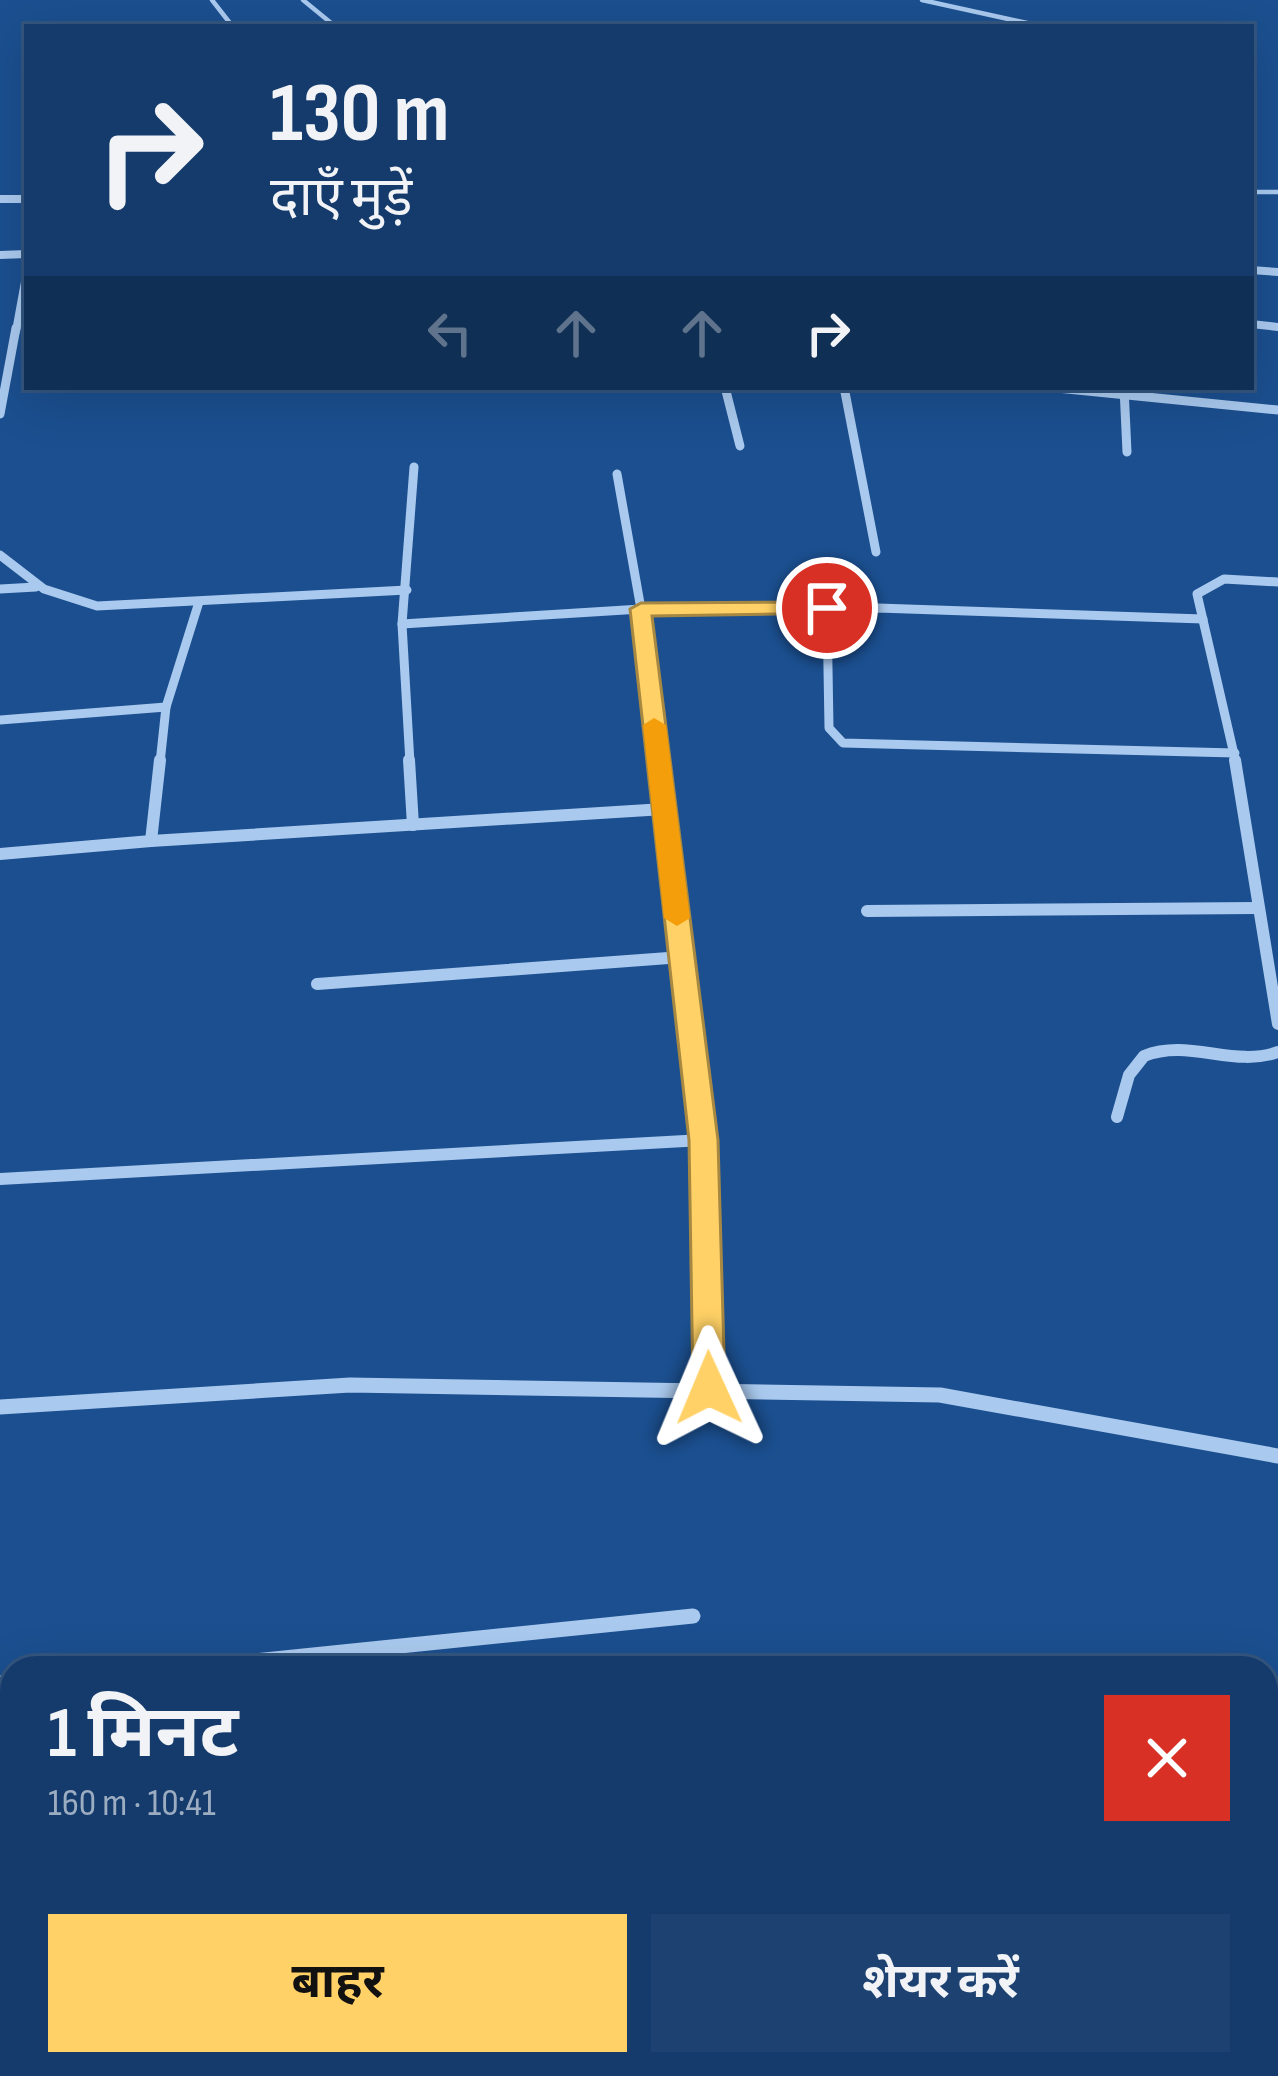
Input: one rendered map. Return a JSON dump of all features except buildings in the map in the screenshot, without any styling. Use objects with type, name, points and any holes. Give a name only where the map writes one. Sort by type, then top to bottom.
[{"type":"street","points":[[0,414],[24,285]]},
{"type":"street","points":[[0,323],[16,322]]},
{"type":"street","points":[[726,390],[740,446]]},
{"type":"street","points":[[845,390],[876,552]]},
{"type":"street","points":[[1127,452],[1124,390],[1278,410]]},
{"type":"street","points":[[412,825],[403,624],[414,467]]},
{"type":"street","points":[[617,474],[641,609],[703,1140],[709,1388]]},
{"type":"street","points":[[0,555],[36,586],[66,602],[97,606],[407,590]]},
{"type":"street","points":[[1278,582],[1246,578],[1207,583],[1197,594],[1234,753],[1278,1024]]},
{"type":"street","points":[[0,590],[36,586]]},
{"type":"street","points":[[151,841],[166,707],[199,602]]},
{"type":"street","points":[[403,624],[641,609],[827,608],[1203,619]]},
{"type":"street","points":[[827,608],[829,728],[843,742],[1234,753]]},
{"type":"street","points":[[0,720],[166,707]]},
{"type":"street","points":[[0,854],[664,809]]},
{"type":"street","points":[[867,911],[1257,908]]},
{"type":"street","points":[[317,983],[682,957]]},
{"type":"street","points":[[1117,1117],[1130,1071],[1151,1051],[1167,1048],[1255,1059],[1278,1052]]},
{"type":"street","points":[[0,1179],[703,1140]]},
{"type":"street","points":[[0,1407],[350,1385],[940,1394],[1278,1456]]},
{"type":"street","points":[[301,1656],[693,1616]]},
{"type":"lane","points":[[212,0],[231,24]]},
{"type":"lane","points":[[303,0],[332,24]]},
{"type":"lane","points":[[922,0],[1031,24]]},
{"type":"slow traffic","points":[[654,725],[677,918]]},
{"type":"route","points":[[709,1388],[703,1140],[641,609],[827,608]]}]
